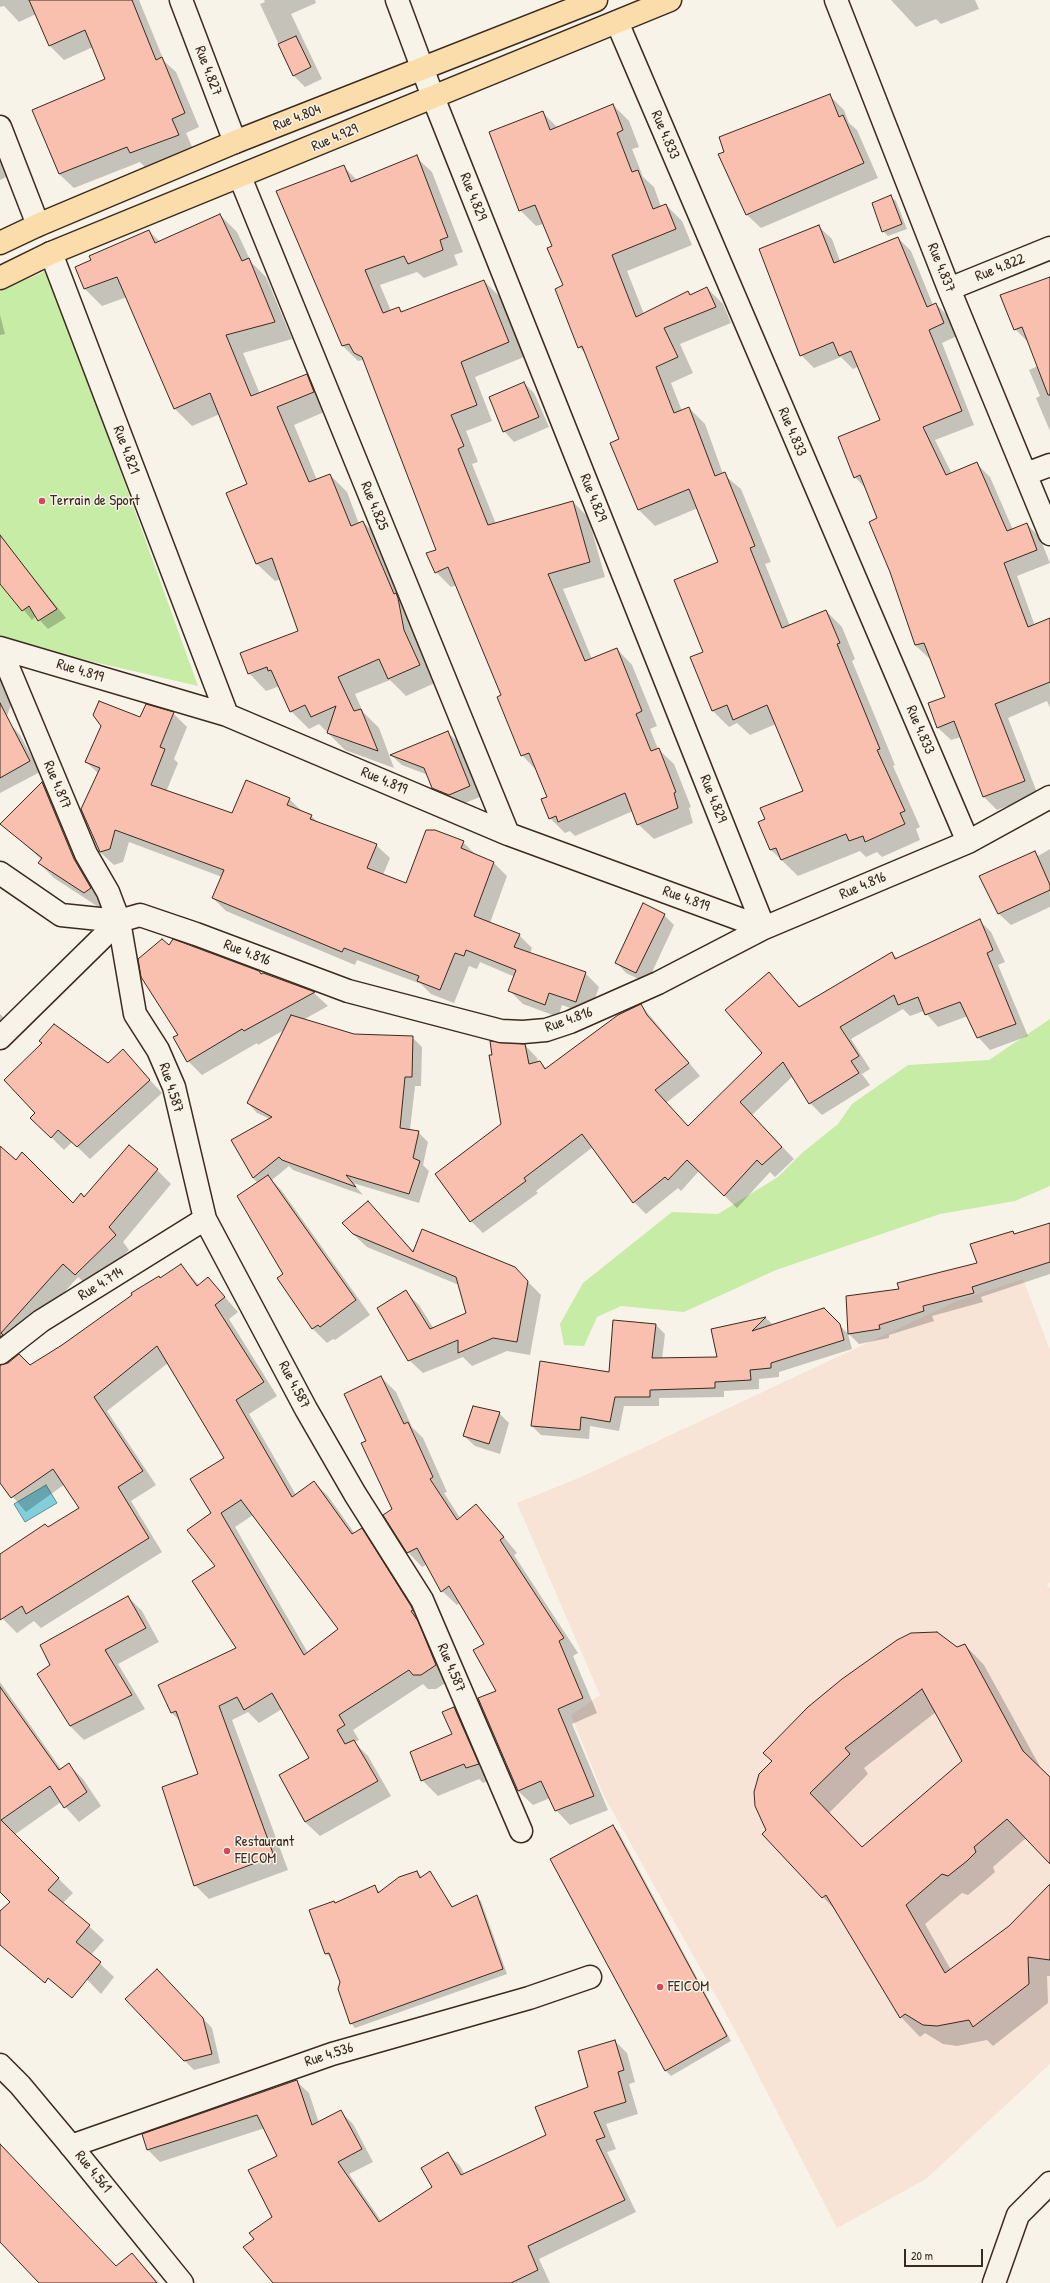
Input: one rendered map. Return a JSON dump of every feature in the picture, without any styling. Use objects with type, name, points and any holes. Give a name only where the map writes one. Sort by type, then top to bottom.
[{"type":"main road","name":"Rue 4.804","points":[[0,243],[38,225],[235,142],[596,0]]},
{"type":"main road","name":"Rue 4.929","points":[[0,278],[51,253],[670,0]]},
{"type":"street","name":"Rue 4.827","points":[[181,0],[235,142]]},
{"type":"street","name":"Rue 4.829","points":[[397,0],[433,98],[764,928]]},
{"type":"street","name":"Rue 4.837","points":[[836,0],[949,289],[1050,534]]},
{"type":"street","name":"Rue 4.833","points":[[617,22],[968,842]]},
{"type":"street","points":[[0,127],[38,225]]},
{"type":"street","name":"Rue 4.825","points":[[240,177],[508,834]]},
{"type":"street","name":"Rue 4.822","points":[[949,289],[1050,248]]},
{"type":"street","name":"Rue 4.821","points":[[51,253],[227,715]]},
{"type":"street","points":[[1026,474],[1050,465]]},
{"type":"street","name":"Rue 4.819","points":[[0,648],[227,715],[508,834],[764,928]]},
{"type":"street","name":"Rue 4.817","points":[[0,648],[86,854],[108,892],[119,921]]},
{"type":"street","name":"Rue 4.816","points":[[0,873],[61,915],[119,921],[140,915],[196,934],[348,991],[501,1031],[523,1032],[546,1030],[570,1022],[658,983],[764,928],[968,842],[1050,797]]},
{"type":"street","points":[[0,1038],[119,921]]},
{"type":"street","name":"Rue 4.587","points":[[119,921],[135,1014],[158,1050],[174,1087],[205,1218],[306,1409],[355,1494],[422,1600],[521,1831]]},
{"type":"street","name":"Rue 4.714","points":[[0,1353],[40,1322],[205,1218]]},
{"type":"street","name":"Rue 4.536","points":[[71,2146],[332,2054],[529,1998],[590,1976]]},
{"type":"street","name":"Rue 4.561","points":[[0,2065],[71,2146],[182,2283]]},
{"type":"street","points":[[994,2283],[1018,2215],[1050,2183]]},
{"type":"shaded area","name":"FEICOM","points":[[1023,1279],[1050,1350],[1050,1582],[1047,1585],[1050,1589],[1050,2064],[926,2179],[837,2228],[736,2032],[604,1796],[571,1715],[600,1695],[517,1503],[581,1477],[959,1300]]},
{"type":"green space","points":[[48,270],[198,686],[3,641],[0,635],[0,291]]},
{"type":"green space","points":[[1050,1019],[1050,1186],[1015,1201],[940,1214],[776,1270],[684,1312],[621,1306],[597,1317],[584,1346],[564,1345],[560,1324],[583,1283],[672,1212],[718,1214],[778,1177],[802,1153],[838,1124],[852,1104],[908,1065],[989,1060]]},
{"type":"water","points":[[46,1485],[57,1503],[25,1522],[14,1504]]},
{"type":"building","points":[[29,0],[132,0],[156,60],[162,57],[185,113],[172,119],[179,135],[130,153],[127,147],[59,174],[32,110],[105,79],[85,30],[49,46]]},
{"type":"building","points":[[296,36],[311,67],[293,76],[278,44]]},
{"type":"building","points":[[830,94],[839,117],[843,115],[864,163],[746,215],[718,154],[724,152],[719,137]]},
{"type":"building","points":[[613,104],[623,130],[617,133],[632,172],[638,170],[653,209],[666,204],[676,229],[612,255],[636,317],[688,291],[690,295],[707,287],[716,307],[664,328],[678,357],[656,367],[674,413],[689,407],[715,476],[725,472],[755,546],[750,548],[782,628],[826,610],[840,643],[837,644],[880,749],[877,750],[905,811],[900,813],[905,824],[865,842],[863,836],[849,841],[846,834],[781,860],[776,848],[770,850],[758,822],[765,819],[760,808],[803,791],[767,705],[733,720],[727,705],[712,711],[690,657],[703,652],[674,580],[718,562],[689,489],[638,510],[610,443],[619,439],[582,346],[578,348],[555,289],[563,285],[547,248],[552,246],[535,205],[519,211],[489,132],[543,111],[550,130]]},
{"type":"building","points":[[417,155],[448,237],[440,240],[443,250],[408,264],[404,256],[365,270],[383,313],[399,307],[401,312],[484,280],[509,342],[461,362],[477,405],[451,415],[464,446],[458,449],[488,525],[573,501],[590,562],[548,574],[585,661],[617,648],[642,711],[636,714],[651,751],[659,748],[676,792],[674,793],[678,808],[637,825],[625,793],[558,822],[556,816],[549,819],[541,799],[547,797],[529,753],[521,756],[497,697],[501,695],[448,567],[435,573],[426,553],[436,550],[362,357],[354,353],[349,344],[342,346],[276,191],[344,165],[351,182]]},
{"type":"building","points":[[891,195],[902,224],[882,232],[872,203]]},
{"type":"building","points":[[220,214],[242,261],[249,258],[275,322],[226,335],[251,396],[307,374],[314,392],[277,407],[309,482],[330,474],[351,526],[363,521],[394,594],[396,593],[398,598],[404,630],[420,665],[388,679],[379,659],[338,677],[354,711],[361,709],[378,751],[327,733],[336,706],[311,717],[305,705],[290,712],[271,670],[268,671],[267,667],[248,674],[240,653],[298,631],[272,558],[256,564],[226,493],[247,484],[210,393],[174,409],[117,277],[84,289],[75,267],[91,260],[89,256],[149,230],[155,243]]},
{"type":"building","points":[[819,225],[834,263],[898,237],[927,307],[936,303],[944,323],[929,330],[962,411],[923,427],[946,475],[977,462],[1007,531],[1027,523],[1037,550],[1004,563],[1028,627],[1050,618],[1050,682],[995,704],[1025,781],[983,797],[954,721],[937,728],[928,703],[945,697],[924,643],[915,645],[890,572],[869,522],[877,518],[860,475],[854,478],[838,437],[880,420],[851,351],[839,356],[833,342],[800,356],[759,249]]},
{"type":"building","points":[[1050,277],[1050,395],[1048,395],[1022,327],[1014,330],[1000,295]]},
{"type":"building","points":[[524,382],[539,417],[503,432],[489,397]]},
{"type":"building","points":[[0,535],[57,609],[38,621],[29,606],[22,611],[0,584]]},
{"type":"building","points":[[99,701],[140,717],[146,704],[174,712],[160,747],[165,749],[151,785],[232,813],[246,780],[290,798],[287,805],[312,815],[310,819],[377,844],[367,868],[406,883],[426,830],[435,830],[464,841],[461,848],[494,862],[474,916],[520,934],[514,947],[586,972],[576,1002],[549,993],[545,1005],[508,991],[516,970],[466,950],[464,956],[455,953],[440,990],[417,981],[419,976],[344,948],[342,952],[212,898],[224,870],[115,830],[110,849],[100,852],[81,809],[100,768],[85,762],[101,726],[93,715]]},
{"type":"building","points":[[0,703],[30,761],[0,778]]},
{"type":"building","points":[[448,731],[470,786],[449,795],[432,788],[424,768],[390,755]]},
{"type":"building","points":[[42,782],[74,859],[91,888],[84,893],[38,863],[42,858],[0,824]]},
{"type":"building","points":[[1035,851],[1050,885],[1050,890],[998,914],[979,876]]},
{"type":"building","points":[[643,903],[665,914],[636,973],[615,963]]},
{"type":"building","points":[[980,919],[993,950],[987,953],[1016,1024],[977,1038],[960,1002],[925,1015],[918,997],[898,1005],[894,995],[840,1027],[859,1056],[851,1061],[859,1073],[809,1104],[783,1062],[740,1102],[782,1147],[762,1165],[757,1160],[724,1196],[687,1160],[668,1180],[665,1177],[633,1203],[582,1134],[524,1178],[526,1181],[470,1222],[435,1174],[501,1124],[489,1055],[492,1055],[490,1041],[525,1044],[529,1064],[540,1061],[545,1069],[618,1015],[641,1004],[647,1015],[689,1063],[655,1090],[688,1126],[762,1053],[725,1010],[769,972],[799,1007],[892,952],[895,959]]},
{"type":"building","points":[[162,939],[169,945],[173,939],[259,971],[261,974],[263,973],[315,992],[244,1031],[242,1029],[187,1062],[173,1037],[178,1035],[141,977],[138,959]]},
{"type":"building","points":[[291,1015],[354,1034],[413,1036],[412,1077],[405,1077],[400,1128],[419,1131],[413,1158],[420,1161],[409,1194],[346,1175],[356,1187],[282,1160],[279,1157],[253,1178],[231,1140],[272,1117],[247,1103]]},
{"type":"building","points":[[54,1024],[108,1063],[123,1049],[150,1080],[77,1147],[58,1130],[51,1138],[30,1118],[35,1113],[4,1080],[42,1043],[39,1041]]},
{"type":"building","points":[[129,1145],[158,1169],[109,1227],[116,1235],[75,1275],[63,1264],[1,1333],[3,1335],[0,1337],[0,1146],[16,1160],[22,1152],[73,1203],[81,1193],[84,1197]]},
{"type":"building","points":[[268,1175],[356,1300],[320,1327],[318,1325],[312,1329],[277,1278],[283,1274],[237,1196]]},
{"type":"building","points":[[368,1201],[413,1252],[422,1229],[515,1267],[528,1281],[517,1342],[493,1338],[458,1353],[458,1340],[408,1361],[377,1308],[406,1290],[430,1329],[466,1313],[456,1277],[353,1234],[342,1223]]},
{"type":"building","points":[[1050,1223],[1050,1262],[972,1287],[974,1293],[923,1306],[924,1311],[879,1325],[880,1329],[848,1334],[846,1296],[899,1289],[897,1283],[977,1263],[970,1244],[1013,1231],[1014,1234]]},
{"type":"building","points":[[181,1264],[197,1286],[208,1277],[225,1297],[215,1305],[264,1382],[236,1400],[292,1497],[314,1481],[352,1534],[362,1528],[411,1606],[413,1610],[411,1611],[418,1621],[436,1665],[421,1675],[413,1675],[409,1670],[339,1715],[345,1725],[337,1730],[345,1744],[354,1740],[378,1781],[305,1822],[279,1775],[309,1758],[272,1693],[244,1710],[237,1697],[219,1706],[274,1856],[194,1886],[162,1787],[198,1774],[176,1711],[171,1713],[158,1685],[236,1648],[192,1581],[215,1566],[187,1530],[211,1513],[190,1479],[224,1458],[157,1346],[94,1397],[143,1471],[118,1487],[149,1538],[26,1614],[22,1606],[0,1620],[0,1554],[45,1524],[48,1527],[79,1508],[53,1469],[11,1498],[0,1483],[0,1365],[8,1363],[19,1354],[30,1365],[62,1345],[132,1295],[131,1293],[159,1276],[160,1278]],"holes":[[[241,1500],[338,1629],[304,1655],[221,1513]]]},
{"type":"building","points":[[824,1308],[840,1324],[844,1340],[771,1363],[771,1368],[750,1370],[751,1380],[715,1382],[715,1388],[650,1390],[650,1397],[615,1397],[610,1422],[581,1417],[580,1430],[531,1426],[540,1361],[609,1372],[613,1320],[656,1324],[652,1358],[717,1357],[711,1329],[766,1317],[752,1331]]},
{"type":"building","points":[[381,1376],[404,1424],[408,1422],[433,1477],[430,1479],[457,1520],[476,1504],[504,1537],[500,1540],[564,1638],[559,1641],[583,1698],[558,1709],[594,1796],[555,1811],[541,1781],[518,1791],[478,1698],[496,1691],[473,1650],[484,1644],[449,1586],[441,1592],[417,1548],[407,1553],[383,1515],[392,1509],[361,1443],[366,1441],[344,1394]]},
{"type":"building","points":[[473,1406],[500,1412],[489,1444],[463,1436]]},
{"type":"building","points":[[128,1596],[146,1628],[105,1650],[132,1695],[70,1726],[37,1674],[50,1665],[40,1645]]},
{"type":"building","points":[[937,1632],[957,1647],[965,1644],[1023,1751],[1050,1777],[1050,1864],[1007,1819],[974,1847],[976,1852],[967,1861],[948,1876],[942,1874],[906,1905],[945,1973],[1009,1926],[1050,1884],[1050,1960],[1028,1957],[1029,1984],[973,2027],[969,2020],[937,2026],[923,2025],[905,2014],[900,2018],[826,1895],[822,1898],[762,1834],[766,1830],[755,1806],[754,1792],[759,1774],[772,1761],[763,1753],[808,1707],[842,1679],[897,1640],[911,1633]],"holes":[[[922,1689],[962,1761],[862,1847],[810,1793],[850,1754],[845,1748]]]},
{"type":"building","points":[[0,1687],[59,1770],[69,1763],[87,1792],[64,1808],[50,1786],[1,1820],[59,1878],[48,1890],[90,1925],[76,1942],[101,1962],[72,1998],[48,1978],[45,1983],[0,1945],[0,1911],[10,1902],[0,1892]]},
{"type":"building","points":[[454,1707],[479,1764],[466,1768],[464,1764],[421,1781],[410,1752],[452,1734],[442,1712]]},
{"type":"building","name":"FEICOM","points":[[613,1825],[727,2036],[665,2071],[550,1859]]},
{"type":"building","points":[[417,1871],[420,1878],[430,1871],[452,1907],[477,1895],[503,1969],[350,2024],[338,1989],[340,1982],[329,1953],[325,1954],[309,1910],[334,1901],[335,1903],[375,1885],[378,1893],[399,1877]]},
{"type":"building","points":[[157,1969],[203,2018],[212,2054],[184,2061],[125,1999]]},
{"type":"building","points":[[615,2040],[624,2070],[618,2072],[626,2102],[594,2112],[605,2137],[596,2140],[625,2200],[528,2246],[538,2270],[511,2283],[273,2283],[243,2247],[254,2239],[249,2233],[272,2217],[248,2170],[277,2156],[257,2115],[147,2150],[142,2134],[297,2080],[312,2125],[341,2110],[362,2149],[338,2162],[379,2222],[432,2187],[421,2168],[448,2152],[461,2175],[546,2135],[535,2107],[588,2087],[578,2051]]},
{"type":"building","points":[[0,2144],[116,2266],[132,2253],[157,2283],[39,2283],[0,2242]]},
{"type":"place","name":"Terrain de Sport","points":[[42,501]]},
{"type":"place","name":"Restaurant FEICOM","points":[[227,1851]]},
{"type":"place","name":"FEICOM","points":[[660,1987]]}]
